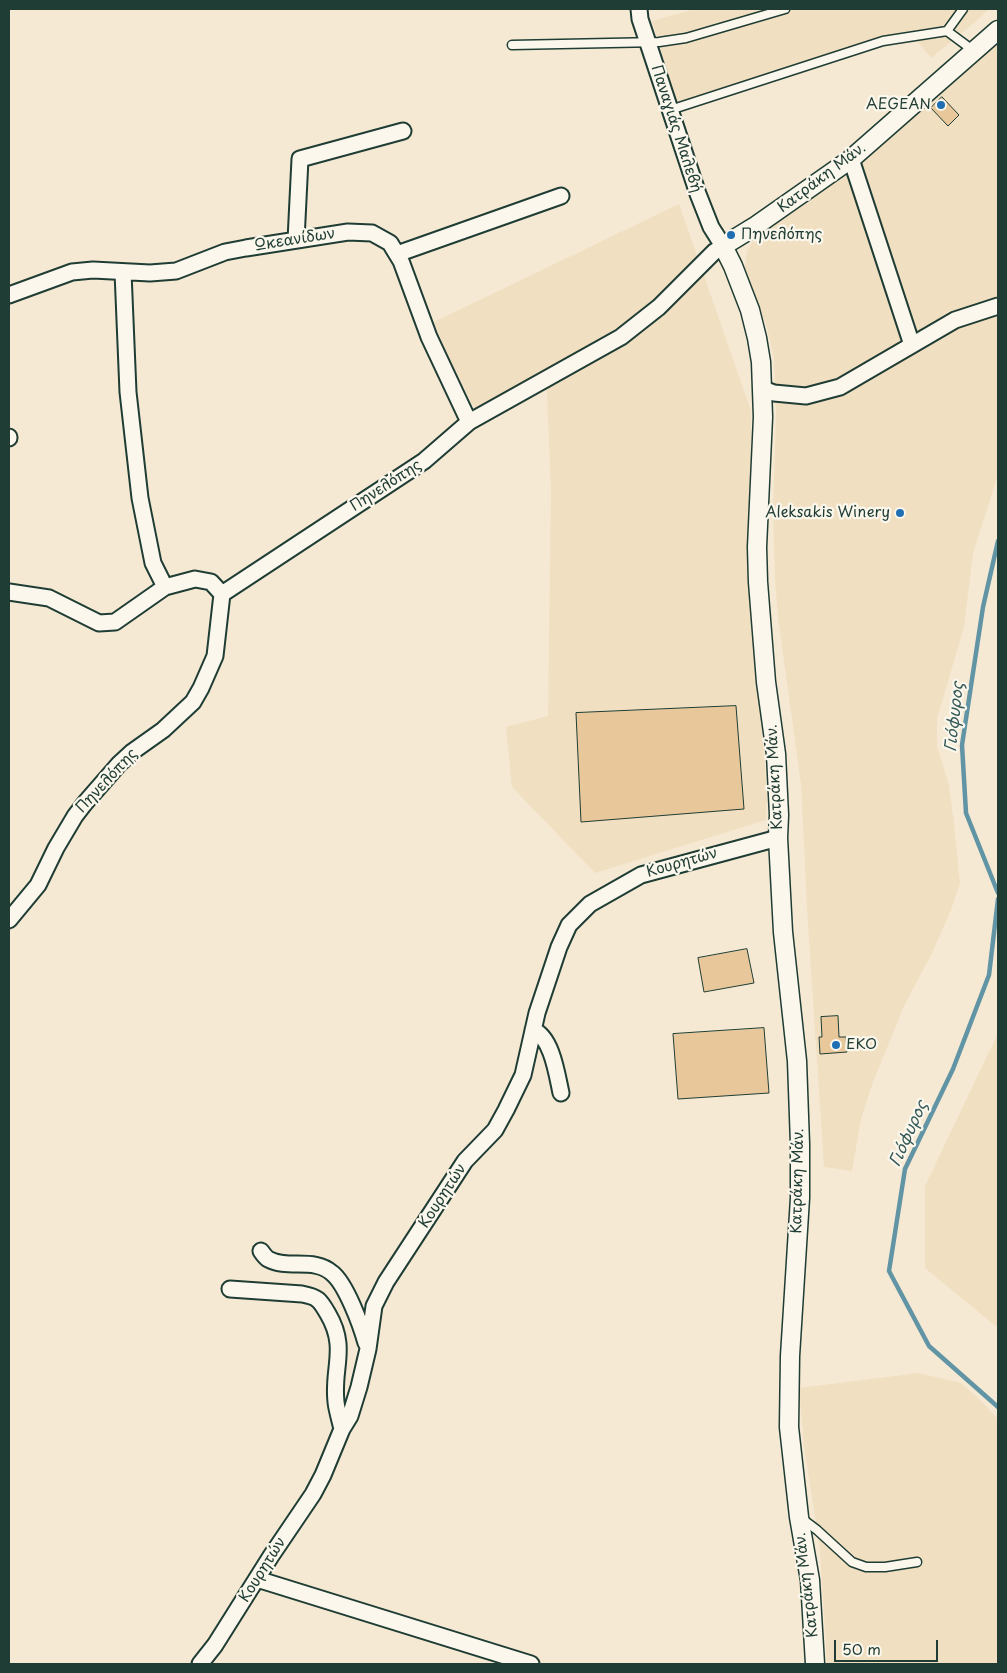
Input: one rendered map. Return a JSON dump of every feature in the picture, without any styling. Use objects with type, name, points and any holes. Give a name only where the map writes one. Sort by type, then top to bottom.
[{"type":"street","name":"Παναγιάς Μαλεβή","points":[[639,9],[640,19],[706,217],[723,246]]},
{"type":"street","name":"Κατράκη Μάν.","points":[[815,1664],[810,1580],[790,1449],[790,1356],[800,1198],[797,1061],[784,932],[778,838],[779,815],[776,754],[766,682],[758,582],[757,547],[763,389],[759,346],[752,320],[741,285],[723,246],[754,228],[851,159],[998,30]]},
{"type":"street","points":[[296,240],[300,159],[403,131]]},
{"type":"street","points":[[851,159],[912,345]]},
{"type":"street","points":[[397,254],[561,196]]},
{"type":"street","name":"Ωκεανίδων","points":[[9,295],[72,272],[94,270],[150,273],[176,271],[225,252],[348,232],[372,233],[390,243],[401,261],[429,337],[470,422]]},
{"type":"street","name":"Πηνελόπης","points":[[9,920],[38,885],[67,828],[90,798],[119,764],[132,752],[163,730],[194,702],[215,656],[222,594],[424,461],[470,422],[621,337],[659,307],[714,252],[723,246]]},
{"type":"street","points":[[123,272],[128,392],[140,498],[153,564],[165,587]]},
{"type":"street","points":[[763,389],[774,393],[806,396],[840,387],[955,320],[998,306]]},
{"type":"street","points":[[9,592],[49,598],[99,623],[115,622],[165,587],[195,579],[211,582],[222,594]]},
{"type":"street","name":"Κουρητών","points":[[200,1664],[215,1645],[316,1490],[342,1429],[350,1416],[368,1349],[374,1306],[386,1282],[465,1161],[491,1135],[498,1125],[523,1075],[537,1013],[562,939],[573,920],[590,904],[641,875],[778,838]]},
{"type":"street","points":[[533,1030],[542,1036],[549,1047],[561,1093]]},
{"type":"street","points":[[261,1250],[266,1259],[316,1265],[332,1273],[341,1285],[356,1314],[368,1349]]},
{"type":"street","points":[[230,1290],[302,1294],[313,1296],[320,1300],[334,1324],[337,1334],[339,1350],[336,1402],[342,1429]]},
{"type":"street","points":[[257,1579],[532,1664]]},
{"type":"lane","points":[[512,45],[648,43],[686,38],[785,9]]},
{"type":"lane","points":[[670,110],[883,41],[947,30],[963,9]]},
{"type":"lane","points":[[947,30],[975,51]]},
{"type":"lane","points":[[799,1517],[817,1530],[852,1562],[866,1567],[885,1567],[917,1562]]},
{"type":"shaded area","points":[[695,9],[989,9],[931,58],[912,35],[794,71],[737,94],[680,112],[652,21]]},
{"type":"shaded area","points":[[998,43],[998,475],[973,553],[964,627],[937,719],[937,746],[949,785],[960,883],[951,910],[932,953],[904,1006],[873,1082],[861,1119],[852,1171],[824,1167],[807,909],[801,784],[778,618],[775,580],[773,507],[776,415],[774,357],[766,324],[745,275],[747,251],[756,236],[839,179]]},
{"type":"shaded area","points":[[679,204],[751,411],[751,589],[767,794],[766,820],[595,873],[512,787],[506,727],[548,716],[551,490],[546,371],[476,412],[448,356],[434,322]]},
{"type":"shaded area","points":[[998,1033],[998,1328],[925,1268],[925,1186]]},
{"type":"shaded area","points":[[919,1373],[961,1383],[998,1419],[998,1664],[827,1664],[820,1550],[804,1446],[799,1388]]},
{"type":"building","points":[[942,97],[959,115],[948,126],[931,108]]},
{"type":"building","points":[[736,706],[744,809],[581,822],[576,713]]},
{"type":"building","points":[[747,949],[754,983],[704,992],[698,958]]},
{"type":"building","points":[[838,1016],[839,1037],[846,1037],[847,1052],[820,1054],[819,1037],[822,1037],[821,1017]]},
{"type":"building","points":[[764,1028],[769,1093],[678,1099],[673,1034]]},
{"type":"waterway","name":"Γιόφυρος","points":[[998,541],[983,607],[962,745],[966,813],[998,893]]},
{"type":"waterway","name":"Γιόφυρος","points":[[998,899],[989,975],[953,1069],[905,1169],[889,1271],[929,1346],[998,1407]]},
{"type":"place","name":"AEGEAN","points":[[941,105]]},
{"type":"place","name":"Πηνελόπης","points":[[731,235]]},
{"type":"place","name":"Aleksakis Winery","points":[[900,513]]},
{"type":"place","name":"EKO","points":[[836,1045]]}]
